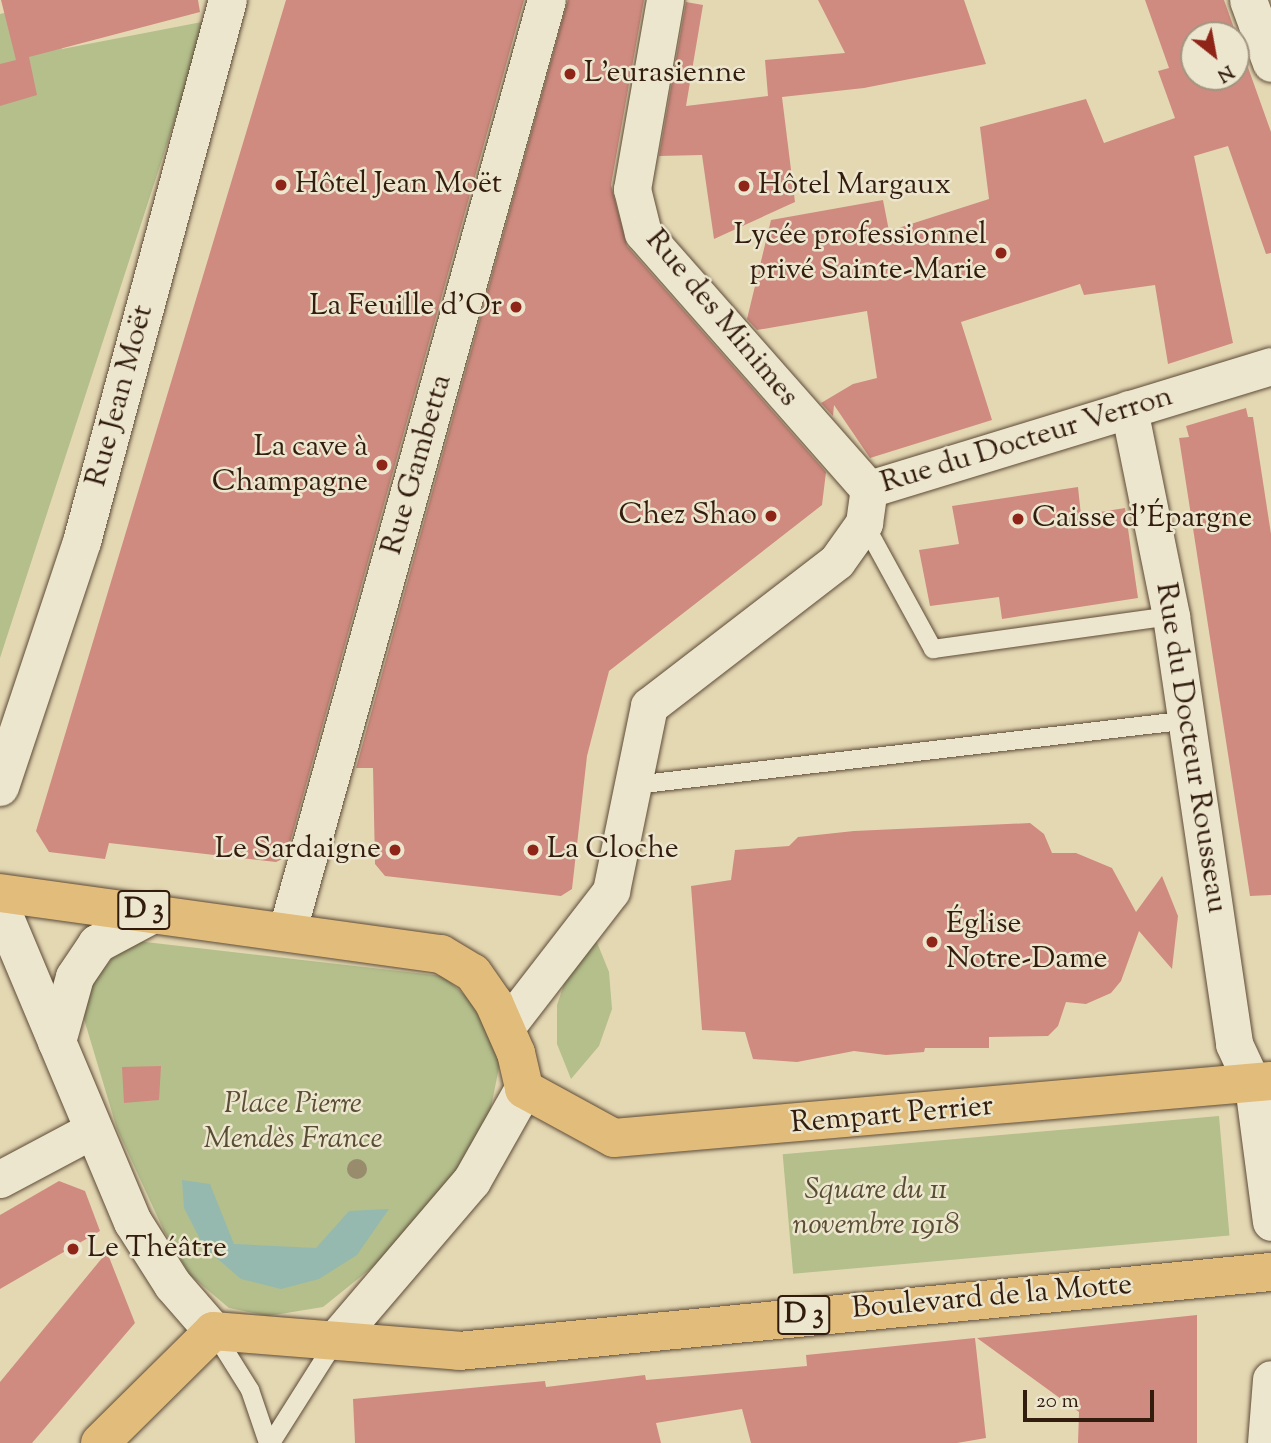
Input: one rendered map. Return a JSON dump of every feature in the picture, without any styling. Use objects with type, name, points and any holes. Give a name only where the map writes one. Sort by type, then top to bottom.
[{"type":"main road","name":"Rue Jean Moët","points":[[0,787],[82,542],[229,0]]},
{"type":"main road","name":"Rue Gambetta","points":[[288,930],[547,0]]},
{"type":"main road","name":"D 3","points":[[0,892],[288,930],[441,954],[473,973],[506,1027],[524,1088]]},
{"type":"main road","points":[[0,906],[133,1222],[173,1285],[213,1331],[100,1443]]},
{"type":"main road","points":[[57,1042],[75,977],[97,944],[157,912]]},
{"type":"main road","name":"Rempart Perrier","points":[[524,1088],[614,1138],[1262,1083]]},
{"type":"main road","points":[[337,1339],[472,1181],[524,1088]]},
{"type":"main road","name":"Boulevard de la Motte","points":[[337,1339],[459,1351],[1271,1272]]},
{"type":"main road","name":"D 3","points":[[213,1331],[337,1339]]},
{"type":"street","name":"Rue des Minimes","points":[[665,0],[632,189],[643,233],[866,506]]},
{"type":"street","points":[[1248,0],[1271,63]]},
{"type":"street","name":"Rue du Docteur Verron","points":[[506,1027],[611,891],[635,785],[649,706],[837,561],[866,506],[1129,409],[1271,366]]},
{"type":"street","name":"Rue du Docteur Rousseau","points":[[1129,409],[1190,720],[1234,1044],[1262,1083],[1271,1222]]},
{"type":"street","points":[[0,1179],[94,1129]]},
{"type":"street","points":[[1266,1443],[1271,1379]]},
{"type":"lane","points":[[866,506],[933,649],[1171,616]]},
{"type":"lane","points":[[635,785],[1190,720]]},
{"type":"lane","points":[[213,1331],[250,1390],[269,1443]]},
{"type":"lane","points":[[269,1443],[337,1339]]},
{"type":"green space","points":[[49,2],[62,49],[207,21],[0,658],[0,14]]},
{"type":"green space","name":"Place Pierre Mendès France","points":[[128,940],[443,976],[475,1004],[500,1063],[485,1136],[410,1237],[323,1307],[268,1316],[229,1308],[190,1275],[164,1231],[117,1129],[78,999]]},
{"type":"green space","points":[[596,940],[609,972],[612,1009],[599,1046],[571,1079],[557,1044],[557,1005],[567,975]]},
{"type":"green space","name":"Square du 11 novembre 1918","points":[[1219,1116],[1229,1236],[793,1274],[783,1154]]},
{"type":"water","points":[[182,1180],[210,1184],[234,1244],[316,1248],[349,1211],[389,1209],[357,1255],[319,1279],[281,1289],[241,1279],[204,1247],[184,1208]]},
{"type":"building","points":[[1,0],[198,0],[200,12],[29,57],[37,95],[0,106],[0,64],[16,60]]},
{"type":"building","points":[[286,0],[524,0],[286,857],[276,862],[109,843],[105,859],[49,852],[36,831]]},
{"type":"building","points":[[568,0],[644,0],[611,185],[627,246],[826,472],[822,505],[609,671],[587,756],[572,889],[561,896],[385,876],[375,864],[373,768],[356,768]]},
{"type":"building","points":[[818,0],[964,0],[986,64],[864,88],[782,97],[795,202],[714,239],[702,155],[659,156],[686,2],[703,5],[686,106],[768,96],[765,60],[845,53]]},
{"type":"building","points":[[1145,0],[1224,0],[1231,21],[1180,21],[1180,91],[1250,91],[1250,73],[1271,132],[1271,253],[1266,254],[1228,146],[1194,156],[1233,343],[1168,364],[1155,285],[1084,295],[1080,284],[961,322],[992,420],[870,458],[834,405],[833,416],[821,403],[853,384],[877,378],[867,311],[757,330],[747,319],[771,220],[883,200],[889,231],[989,199],[980,127],[1086,99],[1104,143],[1175,118],[1158,71],[1169,68]]},
{"type":"building","points":[[1246,408],[1248,417],[1253,417],[1271,534],[1271,895],[1250,896],[1179,438],[1189,437],[1186,426]]},
{"type":"building","points":[[1078,487],[1081,515],[1125,508],[1138,598],[1002,619],[999,597],[930,606],[919,550],[959,544],[952,506]]},
{"type":"building","name":"Église Notre-Dame","points":[[1030,823],[1044,834],[1052,853],[1076,853],[1112,868],[1136,912],[1162,876],[1178,916],[1172,969],[1139,931],[1121,981],[1111,993],[1086,1004],[1066,1002],[1058,1026],[1048,1036],[989,1037],[989,1048],[925,1048],[924,1052],[886,1055],[854,1051],[797,1062],[753,1059],[745,1032],[702,1030],[691,886],[731,880],[735,850],[789,846],[798,837],[854,831]]},
{"type":"building","points":[[161,1066],[159,1100],[124,1103],[122,1067]]},
{"type":"building","points":[[59,1181],[85,1191],[100,1231],[0,1289],[0,1215]]},
{"type":"building","points":[[107,1252],[135,1323],[32,1443],[0,1443],[0,1382]]},
{"type":"building","points":[[1197,1315],[1197,1443],[1078,1443],[1079,1412],[977,1338]]},
{"type":"building","points":[[975,1338],[986,1438],[957,1443],[751,1443],[742,1409],[656,1423],[661,1443],[355,1443],[353,1399],[545,1381],[546,1387],[645,1375],[646,1380],[807,1366],[806,1355]]},
{"type":"place","name":"L'eurasienne","points":[[570,74]]},
{"type":"place","name":"Hôtel Jean Moët","points":[[281,185]]},
{"type":"place","name":"Hôtel Margaux","points":[[744,186]]},
{"type":"place","name":"Lycée professionnel privé Sainte-Marie","points":[[1001,253]]},
{"type":"place","name":"La Feuille d’Or","points":[[516,307]]},
{"type":"place","name":"La cave à Champagne","points":[[382,465]]},
{"type":"place","name":"Chez Shao","points":[[771,516]]},
{"type":"place","name":"Caisse d'Épargne","points":[[1018,519]]},
{"type":"place","name":"Le Sardaigne","points":[[395,850]]},
{"type":"place","name":"La Cloche","points":[[533,850]]},
{"type":"place","name":"Église Notre-Dame","points":[[932,942]]},
{"type":"place","name":"Le Théâtre","points":[[73,1249]]}]
